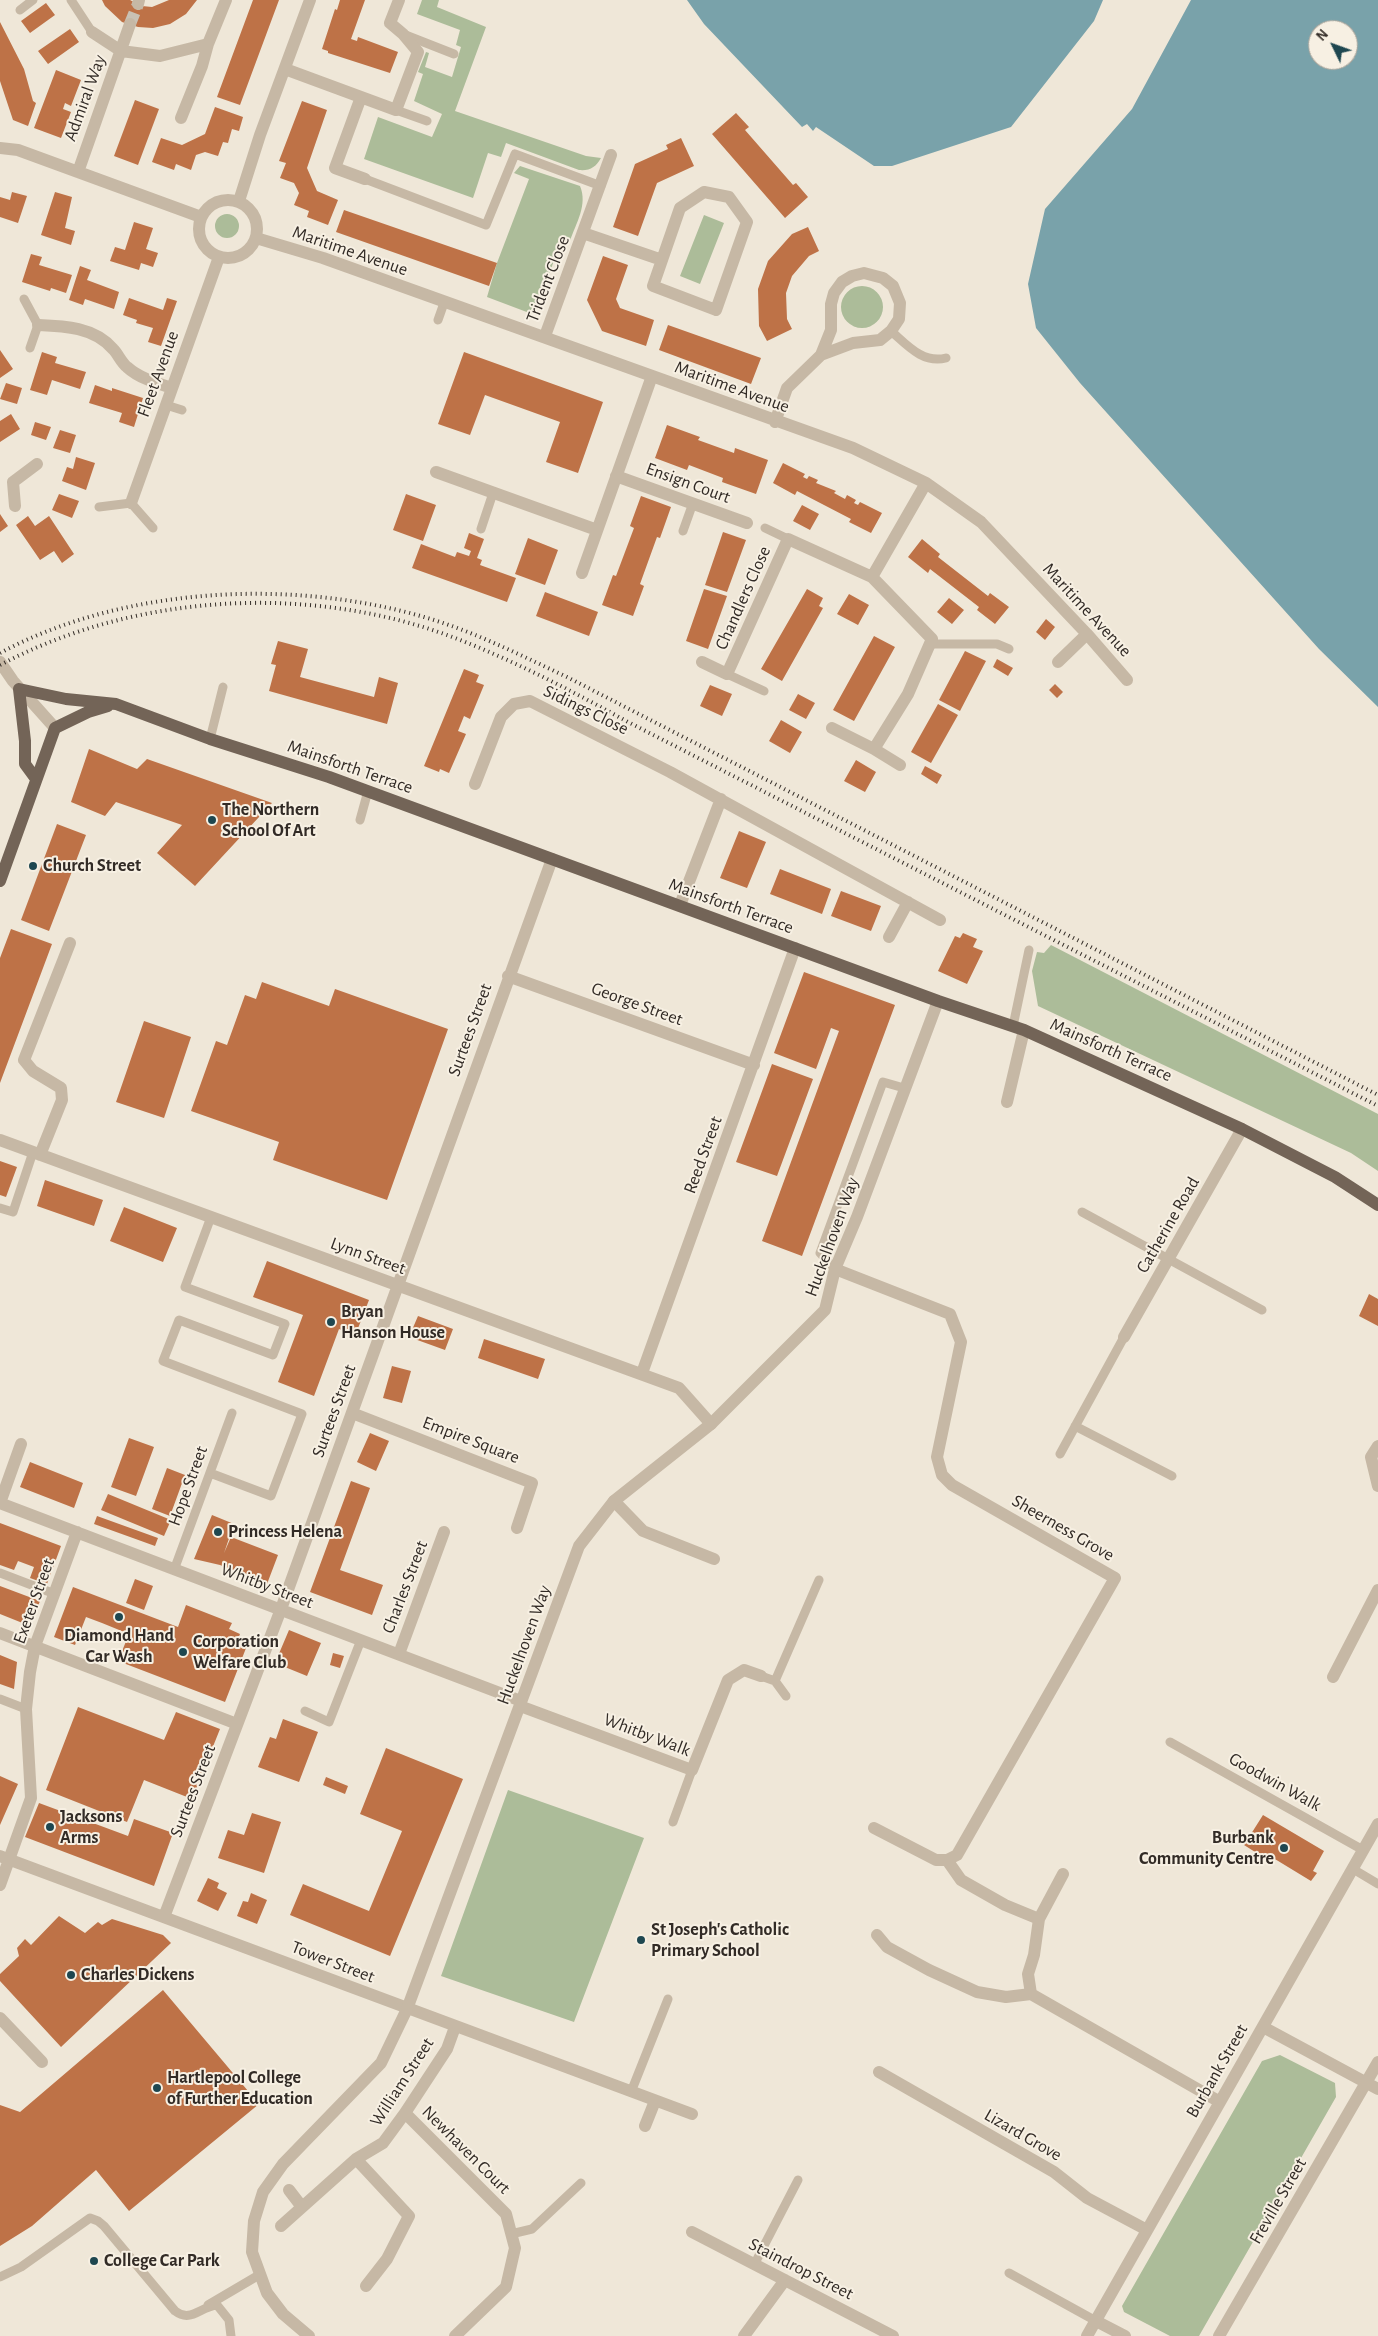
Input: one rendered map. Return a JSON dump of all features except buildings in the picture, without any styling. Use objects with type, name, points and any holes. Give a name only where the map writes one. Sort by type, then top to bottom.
[{"type":"main road","name":"Mainsforth Terrace","points":[[19,689],[66,699],[116,704],[210,739],[368,791],[938,1001],[1018,1028],[1242,1129],[1336,1177],[1378,1205]]},
{"type":"main road","points":[[19,689],[25,741],[25,764],[36,779]]},
{"type":"main road","points":[[0,881],[55,728],[88,712],[116,704]]},
{"type":"street","points":[[181,118],[226,0]]},
{"type":"street","points":[[239,201],[243,183],[310,0]]},
{"type":"street","points":[[285,69],[396,110],[418,52],[390,22],[399,0]]},
{"type":"street","points":[[92,32],[120,52],[130,24]]},
{"type":"street","name":"Admiral Way","points":[[78,172],[120,52],[160,56],[208,44]]},
{"type":"street","points":[[362,97],[335,168],[365,180]]},
{"type":"street","points":[[0,148],[18,150],[201,217]]},
{"type":"street","name":"Trident Close","points":[[545,336],[611,155]]},
{"type":"street","points":[[704,192],[729,197],[748,222],[716,310],[653,286],[662,260],[680,208],[704,192]]},
{"type":"street","points":[[221,200],[239,201],[247,206],[256,220],[256,238],[245,253],[228,258],[219,257],[204,245],[200,236],[201,217],[206,210],[221,200]]},
{"type":"street","name":"Trident Close","points":[[583,233],[662,260]]},
{"type":"street","name":"Maritime Avenue","points":[[256,238],[323,258],[444,303],[545,336],[776,422],[853,448],[926,483],[981,522],[1087,634],[1127,680]]},
{"type":"street","name":"Fleet Avenue","points":[[131,503],[219,257]]},
{"type":"street","points":[[776,422],[787,388],[821,355],[853,343],[880,340],[892,331],[898,319],[900,303],[892,286],[883,278],[872,274],[852,276],[842,282],[834,293],[831,304],[831,330],[821,355]]},
{"type":"street","points":[[38,325],[67,326],[92,333],[112,347],[126,367],[143,378],[172,388]]},
{"type":"street","name":"Ensign Court","points":[[582,573],[652,376]]},
{"type":"street","points":[[13,482],[37,464]]},
{"type":"street","points":[[436,472],[597,530]]},
{"type":"street","name":"Ensign Court","points":[[616,476],[747,523]]},
{"type":"street","points":[[0,478],[13,482]]},
{"type":"street","points":[[13,482],[15,506]]},
{"type":"street","points":[[872,577],[926,483]]},
{"type":"street","name":"Chandlers Close","points":[[702,662],[727,674],[788,539],[872,577],[932,639],[930,644]]},
{"type":"street","points":[[1058,662],[1087,634]]},
{"type":"street","points":[[874,749],[908,694],[930,644]]},
{"type":"street","points":[[0,662],[19,689],[55,728]]},
{"type":"street","name":"Sidings Close","points":[[475,784],[500,717],[514,704],[530,701],[721,799],[940,920]]},
{"type":"street","points":[[832,728],[874,749],[900,765]]},
{"type":"street","points":[[680,906],[721,799]]},
{"type":"street","name":"Surtees Street","points":[[164,1917],[281,1609],[508,976],[552,859]]},
{"type":"street","points":[[889,938],[908,902]]},
{"type":"street","points":[[37,1154],[62,1100],[62,1088],[33,1072],[24,1060],[70,943]]},
{"type":"street","name":"Reed Street","points":[[642,1373],[795,948]]},
{"type":"street","name":"George Street","points":[[508,976],[754,1065]]},
{"type":"street","name":"Huckelhoven Way","points":[[306,2335],[283,2314],[267,2293],[252,2252],[254,2221],[263,2192],[283,2164],[381,2062],[407,2009],[578,1546],[614,1501],[711,1424],[825,1310],[836,1269],[938,1001]]},
{"type":"street","points":[[1007,1102],[1018,1028]]},
{"type":"street","name":"Catherine Road","points":[[1124,1337],[1242,1129]]},
{"type":"street","name":"Lynn Street","points":[[0,1140],[397,1286],[642,1373],[679,1388],[711,1424]]},
{"type":"street","name":"Sheerness Grove","points":[[836,1269],[950,1314],[961,1342],[937,1457],[942,1475],[952,1485],[1115,1578],[957,1855],[947,1860]]},
{"type":"street","name":"Empire Square","points":[[352,1413],[532,1483],[517,1528]]},
{"type":"street","points":[[0,1503],[21,1444]]},
{"type":"street","points":[[1378,1446],[1371,1456],[1378,1486]]},
{"type":"street","points":[[614,1501],[643,1531],[714,1559]]},
{"type":"street","name":"Whitby Street","points":[[0,1503],[399,1654],[520,1704]]},
{"type":"street","name":"Exeter Street","points":[[0,1885],[5,1858],[30,1798],[26,1709],[35,1646],[77,1532]]},
{"type":"street","name":"Charles Street","points":[[399,1654],[444,1532]]},
{"type":"street","points":[[1333,1676],[1378,1590]]},
{"type":"street","points":[[0,1633],[237,1724]]},
{"type":"street","name":"Whitby Walk","points":[[520,1704],[692,1770],[728,1680],[744,1670],[760,1676]]},
{"type":"street","name":"Burbank Street","points":[[1087,2336],[1378,1824]]},
{"type":"street","points":[[874,1828],[936,1860],[947,1860],[961,1880],[1005,1905],[1039,1919]]},
{"type":"street","name":"Tower Street","points":[[5,1858],[692,2114]]},
{"type":"street","points":[[1031,1994],[1028,1974],[1034,1955],[1039,1919],[1063,1874]]},
{"type":"street","points":[[877,1935],[887,1947],[977,1992],[1006,1997],[1031,1994],[1220,2102]]},
{"type":"street","points":[[0,2018],[42,2062]]},
{"type":"street","name":"William Street","points":[[281,2226],[356,2159],[383,2143],[447,2049],[455,2027]]},
{"type":"street","points":[[1262,2028],[1372,2086]]},
{"type":"street","name":"Freville Street","points":[[1219,2336],[1372,2086],[1378,2062]]},
{"type":"street","name":"Lizard Grove","points":[[879,2072],[1054,2172],[1087,2198],[1147,2230]]},
{"type":"street","points":[[645,2126],[655,2101]]},
{"type":"street","name":"Newhaven Court","points":[[405,2113],[506,2214],[515,2248],[506,2287],[455,2336]]},
{"type":"street","points":[[356,2159],[409,2216],[387,2259],[366,2286]]},
{"type":"street","points":[[289,2190],[302,2208]]},
{"type":"street","name":"Staindrop Street","points":[[692,2232],[893,2336]]},
{"type":"street","points":[[744,2336],[785,2280]]},
{"type":"street","points":[[1096,2321],[1125,2336]]},
{"type":"lane","points":[[20,10],[33,0]]},
{"type":"lane","points":[[72,0],[92,32]]},
{"type":"lane","points":[[403,34],[454,54]]},
{"type":"lane","points":[[396,110],[427,121]]},
{"type":"lane","points":[[365,180],[486,225],[514,154],[601,186]]},
{"type":"lane","points":[[24,299],[38,325],[30,348]]},
{"type":"lane","points":[[438,320],[444,303]]},
{"type":"lane","points":[[892,331],[918,354],[935,361],[946,358]]},
{"type":"lane","points":[[166,404],[182,410]]},
{"type":"lane","points":[[480,529],[493,493]]},
{"type":"lane","points":[[99,507],[131,503],[153,528]]},
{"type":"lane","points":[[683,531],[693,503]]},
{"type":"lane","points":[[766,528],[788,539]]},
{"type":"lane","points":[[930,644],[997,644],[1009,649]]},
{"type":"lane","points":[[727,674],[764,691]]},
{"type":"lane","points":[[210,739],[223,687]]},
{"type":"lane","points":[[360,820],[368,791]]},
{"type":"lane","points":[[1018,1028],[1029,950]]},
{"type":"lane","points":[[836,1269],[820,1253],[883,1082],[904,1088]]},
{"type":"lane","points":[[0,1208],[13,1212],[37,1154]]},
{"type":"lane","points":[[1082,1212],[1262,1310]]},
{"type":"lane","points":[[210,1217],[185,1287],[284,1324],[273,1355],[179,1320],[163,1361],[302,1414],[271,1496],[210,1473]]},
{"type":"lane","points":[[1060,1454],[1124,1337]]},
{"type":"lane","name":"Hope Street","points":[[174,1570],[232,1414]]},
{"type":"lane","points":[[1075,1426],[1172,1476]]},
{"type":"lane","points":[[0,1573],[54,1594]]},
{"type":"lane","points":[[775,1681],[819,1580]]},
{"type":"lane","points":[[305,1711],[329,1722],[361,1640]]},
{"type":"lane","points":[[760,1676],[775,1681],[786,1696]]},
{"type":"lane","points":[[0,1699],[26,1709]]},
{"type":"lane","name":"Goodwin Walk","points":[[1170,1742],[1363,1850]]},
{"type":"lane","points":[[673,1822],[692,1770]]},
{"type":"lane","points":[[1353,1869],[1378,1884]]},
{"type":"lane","points":[[631,2092],[668,1999]]},
{"type":"lane","points":[[754,2264],[798,2180]]},
{"type":"lane","points":[[511,2234],[532,2229],[581,2183]]},
{"type":"lane","points":[[0,2277],[21,2267],[90,2218],[104,2226],[174,2311],[182,2317],[188,2316],[259,2275]]},
{"type":"lane","points":[[1009,2273],[1096,2321]]},
{"type":"lane","points":[[206,2306],[217,2305],[223,2310],[229,2320],[231,2336]]},
{"type":"green space","points":[[422,0],[439,0],[437,7],[486,27],[455,111],[586,156],[601,158],[597,164],[589,169],[579,170],[506,143],[501,157],[488,153],[473,198],[364,159],[378,117],[432,137],[442,114],[414,101],[423,74],[418,72],[426,52],[429,53],[425,67],[452,77],[461,47],[456,45],[460,30],[417,14]]},
{"type":"green space","points":[[520,166],[580,186],[583,200],[570,241],[562,238],[536,311],[532,314],[487,297],[497,263],[529,179],[514,173]]},
{"type":"green space","points":[[227,214],[236,217],[239,226],[236,235],[227,238],[218,235],[215,226],[218,217]]},
{"type":"green space","points":[[704,215],[724,223],[700,284],[680,276]]},
{"type":"green space","points":[[862,286],[877,292],[883,307],[877,322],[862,328],[847,322],[841,307],[847,292]]},
{"type":"green space","points":[[1051,945],[1378,1114],[1378,1171],[1351,1153],[1038,1006],[1032,971],[1037,952],[1044,953]]},
{"type":"green space","points":[[508,1790],[644,1838],[574,2022],[441,1976]]},
{"type":"green space","points":[[1280,2055],[1335,2083],[1336,2097],[1199,2336],[1170,2336],[1124,2312],[1122,2306],[1262,2061]]},
{"type":"water","points":[[687,0],[1103,0],[1094,21],[1011,127],[892,166],[874,166],[816,127],[813,131],[807,124],[802,127],[704,24]]},
{"type":"water","points":[[1191,0],[1378,0],[1378,707],[1319,649],[1080,383],[1036,328],[1028,284],[1045,209],[1132,109]]},
{"type":"tunnel","points":[[130,24],[138,4]]},
{"type":"railway","points":[[0,653],[48,631],[99,614],[153,602],[208,596],[263,594],[319,597],[372,605],[424,617],[496,644],[567,677],[1378,1095]]},
{"type":"railway","points":[[0,665],[53,641],[108,623],[166,610],[225,604],[284,603],[342,609],[400,620],[455,638],[499,656],[564,688],[1378,1106]]},
{"type":"place","name":"The Northern School Of Art","points":[[212,820]]},
{"type":"place","name":"Church Street","points":[[33,866]]},
{"type":"place","name":"Bryan Hanson House","points":[[331,1322]]},
{"type":"place","name":"Princess Helena","points":[[218,1532]]},
{"type":"place","name":"Diamond Hand Car Wash","points":[[119,1617]]},
{"type":"place","name":"Corporation Welfare Club","points":[[183,1652]]},
{"type":"place","name":"Jacksons Arms","points":[[50,1827]]},
{"type":"place","name":"Burbank Community Centre","points":[[1284,1848]]},
{"type":"place","name":"St Joseph's Catholic Primary School","points":[[641,1940]]},
{"type":"place","name":"Charles Dickens","points":[[71,1975]]},
{"type":"place","name":"Hartlepool College of Further Education","points":[[157,2088]]},
{"type":"place","name":"College Car Park","points":[[94,2261]]}]
